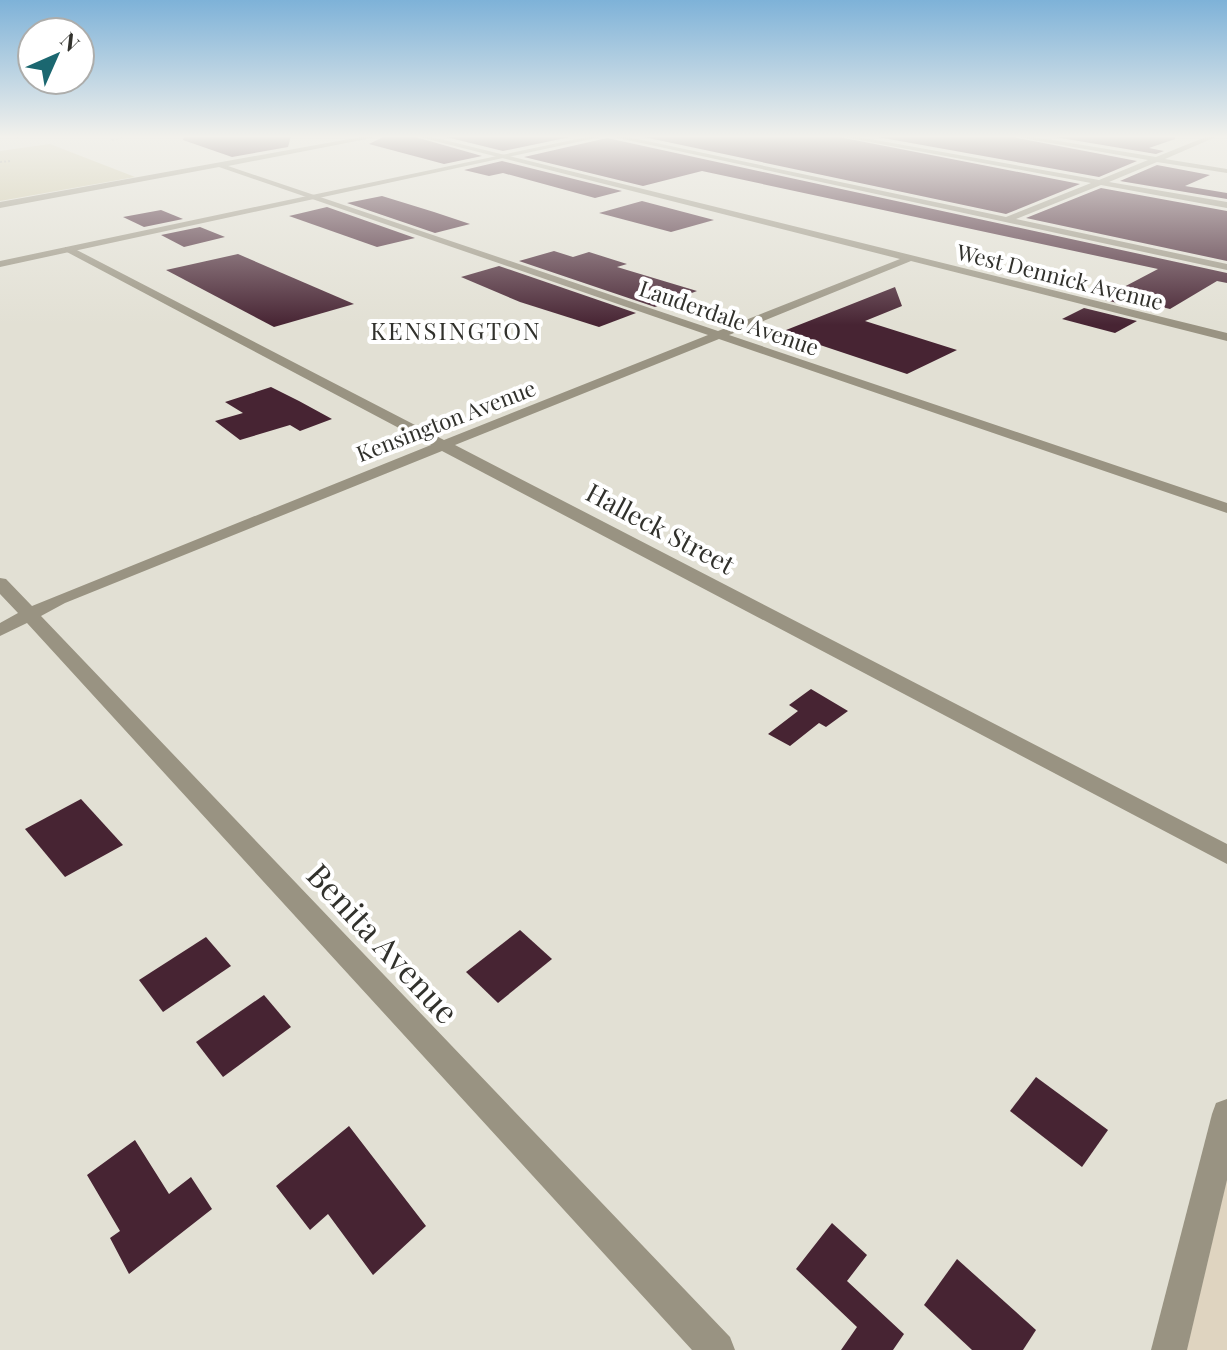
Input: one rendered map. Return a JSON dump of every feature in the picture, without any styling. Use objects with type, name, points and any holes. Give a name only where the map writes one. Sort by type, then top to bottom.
[{"type":"street","points":[[0,205],[33,199]]},
{"type":"street","points":[[0,264],[309,199]]},
{"type":"street","name":"Lauderdale Avenue","points":[[317,199],[1227,508]]},
{"type":"street","name":"West Dennick Avenue","points":[[673,199],[1227,337]]},
{"type":"street","points":[[908,199],[1227,267]]},
{"type":"street","points":[[1007,220],[1060,199]]},
{"type":"street","points":[[1192,199],[1227,205]]},
{"type":"street","name":"Halleck Street","points":[[68,249],[1227,855]]},
{"type":"street","name":"Kensington Avenue","points":[[0,630],[74,593],[911,258]]},
{"type":"street","name":"Benita Avenue","points":[[0,583],[717,1350]]},
{"type":"street","points":[[1169,1350],[1227,1114]]},
{"type":"shaded area","points":[[1227,1114],[1227,1350],[1169,1350]]},
{"type":"building","points":[[391,199],[470,224],[435,233],[347,203]]},
{"type":"building","points":[[832,199],[887,199],[1227,273],[1227,283],[1217,281],[1170,309],[1162,307],[1154,312],[1101,299],[1158,269]]},
{"type":"building","points":[[935,199],[1043,199],[1006,214]]},
{"type":"building","points":[[1074,199],[1161,199],[1227,211],[1227,261],[1026,218]]},
{"type":"building","points":[[642,201],[714,220],[671,232],[599,213]]},
{"type":"building","points":[[327,207],[415,238],[377,247],[289,216]]},
{"type":"building","points":[[161,210],[183,219],[144,227],[123,217]]},
{"type":"building","points":[[200,227],[225,237],[184,247],[161,235]]},
{"type":"building","points":[[554,251],[573,257],[589,252],[627,264],[617,267],[697,291],[655,307],[519,261]]},
{"type":"building","points":[[238,254],[354,304],[274,327],[166,270]]},
{"type":"building","points":[[499,266],[636,313],[599,327],[520,302],[461,277]]},
{"type":"building","points":[[895,287],[902,306],[865,321],[957,350],[907,374],[781,332]]},
{"type":"building","points":[[1084,308],[1137,321],[1115,333],[1062,319]]},
{"type":"building","points":[[271,387],[332,419],[300,431],[290,425],[240,440],[215,421],[243,413],[225,402]]},
{"type":"building","points":[[811,689],[848,711],[826,727],[819,723],[790,746],[768,734],[798,711],[789,705]]},
{"type":"building","points":[[81,799],[123,845],[65,877],[25,829]]},
{"type":"building","points":[[520,930],[552,959],[498,1003],[466,972]]},
{"type":"building","points":[[206,937],[231,966],[163,1012],[139,980]]},
{"type":"building","points":[[264,995],[291,1027],[223,1077],[196,1042]]},
{"type":"building","points":[[1036,1077],[1108,1130],[1082,1167],[1010,1111]]},
{"type":"building","points":[[349,1126],[426,1226],[373,1275],[328,1214],[310,1230],[276,1186]]},
{"type":"building","points":[[135,1140],[169,1194],[191,1177],[212,1209],[129,1274],[110,1238],[120,1231],[87,1175]]},
{"type":"building","points":[[832,1223],[867,1255],[847,1281],[904,1334],[893,1350],[841,1350],[857,1327],[796,1269]]},
{"type":"building","points":[[957,1259],[1036,1330],[1023,1350],[972,1350],[924,1305]]},
{"type":"district","name":"KENSINGTON","points":[[456,332]]}]
